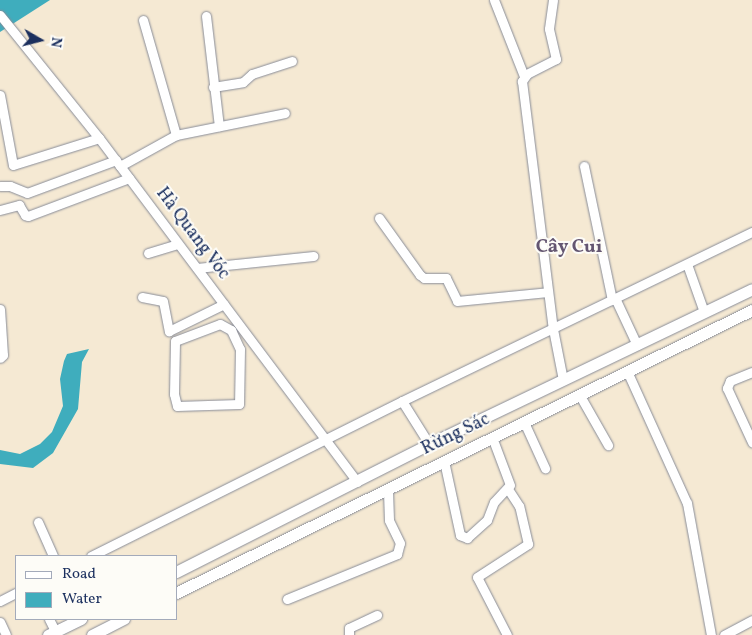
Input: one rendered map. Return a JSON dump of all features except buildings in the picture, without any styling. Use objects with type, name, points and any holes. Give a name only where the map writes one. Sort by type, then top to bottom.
[{"type":"main road","name":"Rừng Sác","points":[[178,571],[356,480],[427,440],[702,308],[752,289]]},
{"type":"main road","name":"Rừng Sác","points":[[178,592],[752,310]]},
{"type":"main road","points":[[356,480],[367,499]]},
{"type":"main road","points":[[51,626],[77,620]]},
{"type":"main road","points":[[92,635],[122,620]]},
{"type":"street","points":[[494,0],[524,76],[548,292],[562,375]]},
{"type":"street","points":[[524,76],[556,59],[549,29],[553,0]]},
{"type":"street","name":"Hà Quang Vóc","points":[[0,15],[22,45],[99,138],[328,439],[356,480]]},
{"type":"street","points":[[206,16],[213,86],[220,126]]},
{"type":"street","points":[[143,20],[176,135]]},
{"type":"street","points":[[213,86],[243,82],[252,74],[292,61]]},
{"type":"street","points":[[0,95],[13,165],[99,138]]},
{"type":"street","points":[[0,186],[10,186],[27,193],[118,163],[176,135],[285,112]]},
{"type":"street","points":[[584,166],[615,302],[635,341]]},
{"type":"street","points":[[0,210],[19,205],[28,216],[129,178]]},
{"type":"street","points":[[379,218],[422,277],[446,278],[457,301],[548,292]]},
{"type":"street","points":[[93,555],[402,401],[553,329],[688,268],[752,232]]},
{"type":"street","points":[[148,253],[178,244]]},
{"type":"street","points":[[197,268],[313,256]]},
{"type":"street","points":[[688,268],[702,308]]},
{"type":"street","points":[[142,297],[163,301],[169,331],[224,304]]},
{"type":"street","points":[[0,308],[3,355],[0,358]]},
{"type":"street","points":[[220,324],[231,330],[240,349],[239,404],[177,406],[173,347],[177,339],[220,324]]},
{"type":"street","points":[[240,349],[252,341]]},
{"type":"street","points":[[627,371],[687,503],[711,635]]},
{"type":"street","points":[[752,372],[730,382],[727,388],[752,442]]},
{"type":"street","points":[[579,394],[608,445]]},
{"type":"street","points":[[402,401],[427,440]]},
{"type":"street","points":[[524,422],[545,468]]},
{"type":"street","points":[[492,437],[508,475],[508,489],[519,506],[528,544],[477,577],[507,635]]},
{"type":"street","points":[[444,461],[463,538],[471,536],[486,520],[494,502],[508,489]]},
{"type":"street","points":[[287,599],[397,554],[400,543],[389,520],[388,489]]},
{"type":"street","points":[[38,522],[53,555]]},
{"type":"street","points":[[0,601],[15,594]]},
{"type":"street","points":[[349,635],[349,628],[377,614]]},
{"type":"street","points":[[724,635],[752,620]]},
{"type":"street","points":[[0,622],[6,635]]},
{"type":"water","points":[[0,0],[50,0],[0,32]]},
{"type":"water","points":[[89,349],[82,362],[78,409],[53,453],[33,468],[0,464],[0,450],[20,454],[40,444],[52,432],[63,406],[60,379],[67,354]]},
{"type":"district","name":"Cây Cui","points":[[569,248]]}]
